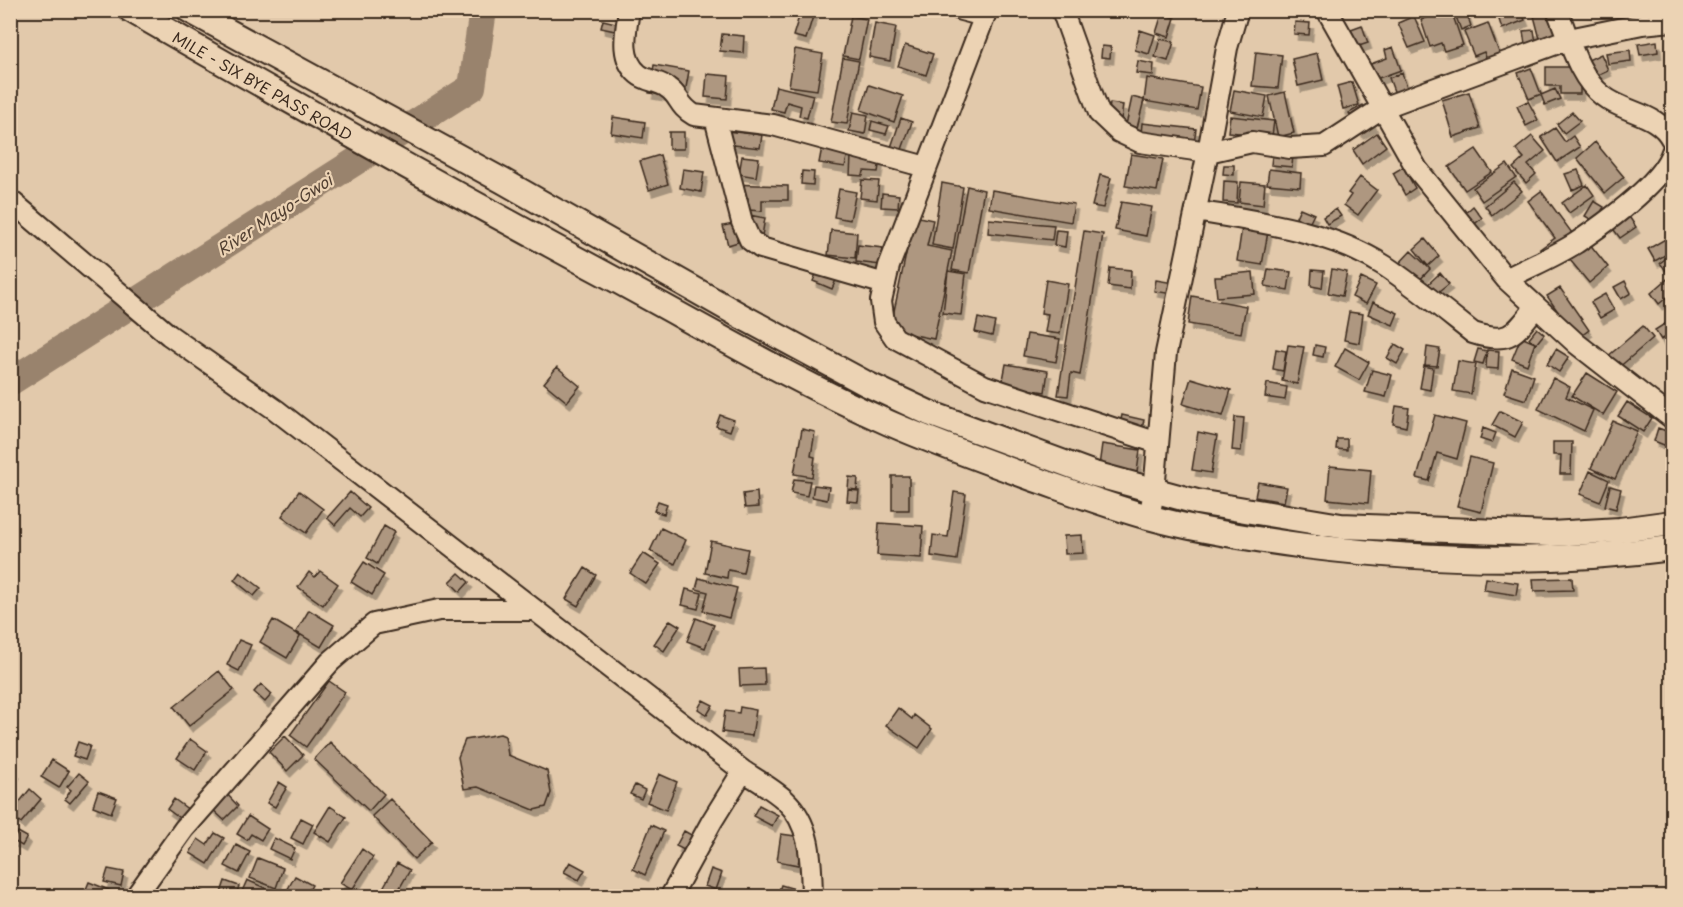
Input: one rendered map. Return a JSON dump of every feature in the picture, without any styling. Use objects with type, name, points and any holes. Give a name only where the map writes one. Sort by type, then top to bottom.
[{"type":"street","name":"MILE - SIX BYE PASS ROAD","points":[[130,10],[489,212],[826,393],[890,424],[973,456],[1149,517],[1266,541],[1354,552],[1451,558],[1577,558],[1672,548]]},
{"type":"street","points":[[189,10],[503,181],[741,316],[867,384],[929,413],[1095,474],[1154,492],[1217,506],[1341,526],[1551,534],[1672,524]]},
{"type":"street","points":[[628,10],[625,40],[628,62],[638,75],[667,87],[675,94],[683,108],[694,115],[773,125],[926,167]]},
{"type":"street","points":[[961,10],[985,13],[889,266],[881,301],[884,322],[896,338],[985,386],[1158,443]]},
{"type":"street","points":[[1062,10],[1099,113],[1119,132],[1140,142],[1208,152],[1252,142],[1290,148],[1324,146],[1383,108],[1569,39],[1641,24],[1672,21]]},
{"type":"street","points":[[1149,517],[1154,492],[1166,353],[1227,48],[1238,10]]},
{"type":"street","points":[[1327,10],[1417,169],[1506,279],[1577,344],[1672,418]]},
{"type":"street","points":[[1557,10],[1591,85],[1618,106],[1662,125],[1672,140]]},
{"type":"street","points":[[715,118],[742,222],[750,240],[761,248],[885,284]]},
{"type":"street","points":[[1506,279],[1575,244],[1628,203],[1663,171],[1672,152]]},
{"type":"street","points":[[10,200],[169,335],[276,410],[743,771],[786,801],[802,824],[811,853],[812,897]]},
{"type":"street","points":[[1196,211],[1268,224],[1336,242],[1384,265],[1473,333],[1485,337],[1502,339],[1516,332],[1536,307]]},
{"type":"street","points":[[136,897],[184,829],[330,662],[374,624],[439,610],[535,610]]},
{"type":"street","points":[[672,897],[712,821],[743,771]]},
{"type":"building","points":[[801,10],[814,13],[806,39],[793,36]]},
{"type":"building","points":[[1441,10],[1451,10],[1463,45],[1444,51],[1441,43],[1430,47],[1421,20]]},
{"type":"building","points":[[1496,10],[1521,10],[1525,20],[1502,29]]},
{"type":"building","points":[[1554,10],[1573,30],[1540,39],[1534,16]]},
{"type":"building","points":[[1466,11],[1471,26],[1461,30],[1455,14]]},
{"type":"building","points":[[1162,14],[1175,18],[1169,37],[1156,33]]},
{"type":"building","points":[[851,16],[867,19],[859,59],[843,56]]},
{"type":"building","points":[[1414,16],[1425,42],[1409,48],[1398,23]]},
{"type":"building","points":[[603,20],[616,23],[615,31],[601,28]]},
{"type":"building","points":[[1295,22],[1310,23],[1309,35],[1294,34]]},
{"type":"building","points":[[875,23],[896,27],[890,61],[869,57]]},
{"type":"building","points":[[1488,23],[1500,55],[1487,60],[1484,52],[1474,56],[1464,32]]},
{"type":"building","points":[[1362,25],[1368,43],[1356,47],[1351,29]]},
{"type":"building","points":[[1140,30],[1155,35],[1149,54],[1135,50]]},
{"type":"building","points":[[1534,30],[1536,43],[1525,44],[1523,31]]},
{"type":"building","points":[[722,34],[744,36],[743,53],[720,51]]},
{"type":"building","points":[[1160,39],[1174,42],[1168,61],[1155,57]]},
{"type":"building","points":[[1657,41],[1658,52],[1640,55],[1638,44]]},
{"type":"building","points":[[905,45],[933,54],[926,75],[898,66]]},
{"type":"building","points":[[1102,46],[1111,47],[1110,58],[1101,57]]},
{"type":"building","points":[[1393,47],[1401,70],[1373,80],[1368,65],[1387,58],[1385,50]]},
{"type":"building","points":[[795,49],[823,54],[817,90],[789,86]]},
{"type":"building","points":[[1630,50],[1631,61],[1608,64],[1606,53]]},
{"type":"building","points":[[1256,52],[1282,55],[1278,88],[1252,86]]},
{"type":"building","points":[[1317,53],[1323,80],[1298,86],[1292,59]]},
{"type":"building","points":[[1601,54],[1608,70],[1595,76],[1588,60]]},
{"type":"building","points":[[843,58],[859,61],[847,124],[831,122]]},
{"type":"building","points":[[1138,61],[1154,64],[1153,75],[1136,73]]},
{"type":"building","points":[[654,65],[689,71],[684,99],[649,93]]},
{"type":"building","points":[[1546,67],[1580,67],[1580,94],[1560,94],[1560,86],[1546,86]]},
{"type":"building","points":[[1531,68],[1541,94],[1529,99],[1518,73]]},
{"type":"building","points":[[1402,73],[1408,90],[1395,94],[1389,78]]},
{"type":"building","points":[[707,74],[729,76],[727,99],[705,97]]},
{"type":"building","points":[[1147,78],[1201,87],[1197,110],[1144,101]]},
{"type":"building","points":[[1352,82],[1359,105],[1343,109],[1337,86]]},
{"type":"building","points":[[869,85],[903,96],[894,122],[861,110]]},
{"type":"building","points":[[776,86],[813,95],[807,118],[799,116],[801,106],[787,102],[784,112],[771,109]]},
{"type":"building","points":[[1555,89],[1560,99],[1545,105],[1541,95]]},
{"type":"building","points":[[1234,90],[1267,96],[1263,117],[1230,111]]},
{"type":"building","points":[[1285,92],[1294,133],[1278,137],[1269,96]]},
{"type":"building","points":[[1469,92],[1480,128],[1453,137],[1442,100]]},
{"type":"building","points":[[1132,97],[1144,100],[1137,128],[1126,125]]},
{"type":"building","points":[[1528,101],[1538,120],[1526,126],[1517,106]]},
{"type":"building","points":[[1110,103],[1123,105],[1121,120],[1108,118]]},
{"type":"building","points":[[1363,105],[1374,125],[1360,133],[1349,113]]},
{"type":"building","points":[[853,112],[868,115],[865,134],[849,131]]},
{"type":"building","points":[[1572,112],[1580,121],[1564,133],[1557,124]]},
{"type":"building","points":[[1230,116],[1274,121],[1272,136],[1228,132]]},
{"type":"building","points":[[613,117],[645,122],[643,138],[611,133]]},
{"type":"building","points":[[901,118],[912,122],[897,163],[887,159]]},
{"type":"building","points":[[872,121],[889,126],[886,134],[870,130]]},
{"type":"building","points":[[1142,123],[1196,129],[1193,151],[1140,145]]},
{"type":"building","points":[[1555,128],[1565,142],[1573,136],[1580,147],[1557,162],[1541,137]]},
{"type":"building","points":[[717,130],[762,135],[760,148],[716,143]]},
{"type":"building","points":[[669,132],[684,132],[684,149],[669,149]]},
{"type":"building","points":[[1377,133],[1386,146],[1362,164],[1353,150]]},
{"type":"building","points":[[1532,136],[1545,151],[1528,165],[1536,174],[1526,183],[1513,168],[1524,158],[1516,149]]},
{"type":"building","points":[[1274,138],[1294,140],[1292,167],[1271,165]]},
{"type":"building","points":[[1595,142],[1624,177],[1605,193],[1577,158]]},
{"type":"building","points":[[822,147],[848,152],[845,167],[819,163]]},
{"type":"building","points":[[1476,149],[1492,172],[1465,190],[1449,167]]},
{"type":"building","points":[[1131,154],[1163,159],[1157,191],[1125,186]]},
{"type":"building","points":[[660,155],[668,184],[649,190],[640,161]]},
{"type":"building","points":[[742,156],[759,158],[756,177],[739,174]]},
{"type":"building","points":[[851,157],[880,160],[878,172],[864,171],[863,176],[850,175]]},
{"type":"building","points":[[1507,164],[1516,177],[1482,201],[1473,188]]},
{"type":"building","points":[[1224,165],[1234,165],[1234,175],[1223,174]]},
{"type":"building","points":[[1403,167],[1415,188],[1405,195],[1393,173]]},
{"type":"building","points":[[683,169],[704,172],[701,192],[680,188]]},
{"type":"building","points":[[1269,169],[1301,173],[1300,187],[1267,184]]},
{"type":"building","points":[[1578,170],[1584,185],[1572,190],[1565,174]]},
{"type":"building","points":[[802,171],[814,172],[813,185],[801,184]]},
{"type":"building","points":[[1100,175],[1111,178],[1103,208],[1092,206]]},
{"type":"building","points":[[1360,177],[1377,190],[1358,215],[1344,205],[1351,195],[1348,193]]},
{"type":"building","points":[[862,180],[879,181],[877,200],[860,198]]},
{"type":"building","points":[[1224,181],[1238,182],[1237,203],[1223,202]]},
{"type":"building","points":[[1241,182],[1265,184],[1263,205],[1239,202]]},
{"type":"building","points":[[1514,182],[1522,191],[1492,215],[1485,206]]},
{"type":"building","points":[[942,183],[963,187],[953,249],[932,245]]},
{"type":"building","points":[[731,184],[788,186],[788,200],[762,200],[762,211],[748,210],[748,198],[730,197]]},
{"type":"building","points":[[1587,185],[1594,195],[1569,213],[1562,203]]},
{"type":"building","points":[[967,186],[984,190],[969,273],[952,270]]},
{"type":"building","points":[[839,189],[856,192],[850,220],[834,217]]},
{"type":"building","points":[[992,190],[1074,204],[1071,222],[989,208]]},
{"type":"building","points":[[1541,191],[1575,237],[1547,259],[1540,249],[1555,238],[1528,201]]},
{"type":"building","points":[[882,193],[899,195],[898,208],[881,207]]},
{"type":"building","points":[[1594,201],[1604,207],[1595,222],[1585,216]]},
{"type":"building","points":[[1121,202],[1152,207],[1146,236],[1115,230]]},
{"type":"building","points":[[1473,206],[1482,218],[1472,226],[1463,215]]},
{"type":"building","points":[[1300,208],[1314,214],[1309,224],[1296,217]]},
{"type":"building","points":[[1336,209],[1341,216],[1327,224],[1323,217]]},
{"type":"building","points":[[749,215],[765,218],[761,242]]},
{"type":"building","points":[[1628,215],[1636,227],[1620,238],[1611,226]]},
{"type":"building","points":[[914,216],[933,220],[927,246],[952,251],[934,339],[890,330]]},
{"type":"building","points":[[989,219],[1054,225],[1052,240],[988,233]]},
{"type":"building","points":[[733,224],[738,242],[728,245],[723,226]]},
{"type":"building","points":[[1242,227],[1268,232],[1262,265],[1237,261]]},
{"type":"building","points":[[831,230],[857,233],[855,258],[828,255]]},
{"type":"building","points":[[1056,230],[1067,231],[1065,247],[1054,245]]},
{"type":"building","points":[[1084,231],[1103,234],[1080,375],[1071,373],[1068,396],[1058,395]]},
{"type":"building","points":[[1672,235],[1672,251],[1655,261],[1648,249]]},
{"type":"building","points":[[1425,239],[1439,256],[1428,266],[1414,249]]},
{"type":"building","points":[[1589,243],[1608,267],[1589,283],[1570,260]]},
{"type":"building","points":[[858,245],[883,248],[881,265],[856,262]]},
{"type":"building","points":[[1411,251],[1430,269],[1415,285],[1396,267]]},
{"type":"building","points":[[1672,254],[1672,268],[1667,272],[1660,263]]},
{"type":"building","points":[[824,256],[843,264],[832,289],[813,281]]},
{"type":"building","points":[[1110,268],[1131,270],[1130,289],[1108,286]]},
{"type":"building","points":[[1268,269],[1291,272],[1288,290],[1265,286]]},
{"type":"building","points":[[1332,269],[1347,272],[1342,296],[1328,293]]},
{"type":"building","points":[[1312,270],[1324,271],[1322,288],[1311,286]]},
{"type":"building","points":[[948,271],[966,274],[961,315],[943,313]]},
{"type":"building","points":[[1253,272],[1255,294],[1217,297],[1215,277]]},
{"type":"building","points":[[1440,273],[1449,284],[1435,295],[1427,285]]},
{"type":"building","points":[[1672,275],[1672,293],[1659,304],[1651,293]]},
{"type":"building","points":[[1361,278],[1376,285],[1366,304],[1352,297]]},
{"type":"building","points":[[1046,280],[1068,284],[1060,334],[1045,332],[1048,314],[1041,313]]},
{"type":"building","points":[[1156,280],[1174,283],[1172,294],[1154,291]]},
{"type":"building","points":[[1625,281],[1631,293],[1621,299],[1614,287]]},
{"type":"building","points":[[1560,288],[1589,330],[1577,339],[1547,296]]},
{"type":"building","points":[[1605,294],[1614,310],[1600,318],[1591,302]]},
{"type":"building","points":[[1192,296],[1246,306],[1241,333],[1188,324]]},
{"type":"building","points":[[1373,302],[1398,313],[1393,325],[1368,314]]},
{"type":"building","points":[[1349,312],[1363,314],[1359,343],[1344,340]]},
{"type":"building","points":[[978,318],[995,322],[992,336],[975,332]]},
{"type":"building","points":[[1666,323],[1672,333],[1661,340],[1655,330]]},
{"type":"building","points":[[1643,326],[1653,338],[1617,369],[1607,357]]},
{"type":"building","points":[[1537,328],[1544,334],[1536,344],[1529,338]]},
{"type":"building","points":[[1027,334],[1060,339],[1056,362],[1023,356]]},
{"type":"building","points":[[1521,337],[1535,343],[1527,365],[1512,359]]},
{"type":"building","points":[[1395,344],[1405,350],[1397,364],[1387,358]]},
{"type":"building","points":[[1288,345],[1304,347],[1297,384],[1282,381]]},
{"type":"building","points":[[1315,345],[1325,347],[1323,357],[1313,355]]},
{"type":"building","points":[[1427,347],[1440,349],[1437,366],[1425,365]]},
{"type":"building","points":[[1345,348],[1369,362],[1359,380],[1335,367]]},
{"type":"building","points":[[1276,349],[1286,351],[1283,371],[1273,369]]},
{"type":"building","points":[[1478,349],[1487,351],[1483,364],[1474,362]]},
{"type":"building","points":[[1556,349],[1569,357],[1559,372],[1547,364]]},
{"type":"building","points":[[1487,350],[1499,351],[1498,369],[1486,368]]},
{"type":"building","points":[[1458,361],[1476,364],[1471,394],[1453,391]]},
{"type":"building","points":[[1006,364],[1048,371],[1045,392],[1002,385]]},
{"type":"building","points":[[1424,366],[1433,368],[1430,390],[1420,388]]},
{"type":"building","points":[[557,367],[580,386],[567,402],[544,383]]},
{"type":"building","points":[[1512,368],[1534,376],[1526,400],[1504,393]]},
{"type":"building","points":[[1372,370],[1392,375],[1386,397],[1365,392]]},
{"type":"building","points":[[1587,373],[1617,392],[1603,415],[1572,396]]},
{"type":"building","points":[[1191,378],[1231,390],[1223,416],[1183,404]]},
{"type":"building","points":[[1553,378],[1570,387],[1566,397],[1593,410],[1584,431],[1538,409]]},
{"type":"building","points":[[1267,383],[1287,387],[1285,400],[1265,397]]},
{"type":"building","points":[[1627,402],[1652,418],[1643,432],[1618,416]]},
{"type":"building","points":[[1396,406],[1409,408],[1406,427],[1393,424]]},
{"type":"building","points":[[1500,411],[1523,422],[1515,437],[1492,425]]},
{"type":"building","points":[[720,415],[734,420],[730,431],[716,426]]},
{"type":"building","points":[[1122,415],[1144,420],[1141,433],[1119,428]]},
{"type":"building","points":[[1435,415],[1466,423],[1457,459],[1437,453],[1429,481],[1417,478]]},
{"type":"building","points":[[1235,417],[1244,418],[1241,451],[1232,450]]},
{"type":"building","points":[[1613,421],[1637,431],[1615,479],[1591,468]]},
{"type":"building","points":[[1483,428],[1496,433],[1492,443],[1480,439]]},
{"type":"building","points":[[1658,428],[1672,433],[1669,447],[1654,441]]},
{"type":"building","points":[[802,429],[815,432],[811,456],[815,457],[812,477],[794,474]]},
{"type":"building","points":[[1198,432],[1217,436],[1211,473],[1192,470]]},
{"type":"building","points":[[1337,439],[1347,439],[1347,450],[1336,449]]},
{"type":"building","points":[[1553,442],[1572,442],[1571,474],[1560,474],[1561,455],[1553,455]]},
{"type":"building","points":[[1102,444],[1140,450],[1137,472],[1099,466]]},
{"type":"building","points":[[1470,457],[1493,463],[1481,512],[1457,506]]},
{"type":"building","points":[[1330,466],[1371,470],[1368,503],[1327,499]]},
{"type":"building","points":[[1590,471],[1609,480],[1600,502],[1580,494]]},
{"type":"building","points":[[892,476],[909,476],[909,510],[892,510]]},
{"type":"building","points":[[849,477],[858,478],[857,490],[848,489]]},
{"type":"building","points":[[794,479],[810,481],[807,496],[791,493]]},
{"type":"building","points":[[1258,482],[1287,487],[1284,502],[1255,497]]},
{"type":"building","points":[[814,485],[829,487],[827,500],[812,497]]},
{"type":"building","points":[[1610,486],[1621,489],[1616,509],[1605,506]]},
{"type":"building","points":[[848,490],[859,491],[858,502],[847,501]]},
{"type":"building","points":[[299,491],[323,509],[306,533],[282,516]]},
{"type":"building","points":[[350,492],[368,508],[360,517],[350,508],[335,525],[327,518]]},
{"type":"building","points":[[757,492],[758,507],[745,508],[743,494]]},
{"type":"building","points":[[954,492],[966,494],[957,560],[931,556],[933,535],[948,537]]},
{"type":"building","points":[[658,501],[667,504],[664,514],[654,511]]},
{"type":"building","points":[[879,523],[923,526],[921,558],[877,555]]},
{"type":"building","points":[[384,526],[394,532],[377,564],[367,558]]},
{"type":"building","points":[[661,528],[686,540],[675,564],[650,551]]},
{"type":"building","points":[[1082,535],[1083,553],[1065,554],[1064,536]]},
{"type":"building","points":[[711,541],[748,549],[743,573],[728,570],[727,578],[705,573]]},
{"type":"building","points":[[643,553],[660,564],[646,584],[630,573]]},
{"type":"building","points":[[364,562],[384,575],[372,595],[351,582]]},
{"type":"building","points":[[585,568],[596,575],[578,606],[566,599]]},
{"type":"building","points":[[320,571],[338,584],[323,605],[298,587],[309,572],[315,577]]},
{"type":"building","points":[[240,572],[261,588],[254,596],[234,580]]},
{"type":"building","points":[[459,573],[469,582],[460,592],[450,582]]},
{"type":"building","points":[[699,578],[737,588],[729,618],[703,611],[708,592],[696,589]]},
{"type":"building","points":[[1486,578],[1518,583],[1516,595],[1484,590]]},
{"type":"building","points":[[1572,578],[1573,590],[1534,591],[1533,579]]},
{"type":"building","points":[[686,589],[702,593],[698,609],[682,605]]},
{"type":"building","points":[[309,610],[334,625],[321,647],[296,632]]},
{"type":"building","points":[[696,618],[714,625],[705,648],[687,641]]},
{"type":"building","points":[[273,620],[300,636],[287,658],[260,642]]},
{"type":"building","points":[[670,620],[680,626],[664,651],[654,644]]},
{"type":"building","points":[[239,640],[251,645],[239,671],[227,665]]},
{"type":"building","points":[[764,668],[765,685],[740,686],[739,669]]},
{"type":"building","points":[[219,671],[234,690],[189,726],[174,707]]},
{"type":"building","points":[[329,681],[345,692],[306,747],[290,735]]},
{"type":"building","points":[[261,684],[272,694],[265,702],[254,692]]},
{"type":"building","points":[[703,700],[713,705],[707,715],[698,709]]},
{"type":"building","points":[[740,707],[756,710],[752,736],[722,732],[725,711],[739,713]]},
{"type":"building","points":[[898,708],[912,719],[914,715],[932,729],[919,748],[886,725]]},
{"type":"building","points":[[500,734],[505,736],[508,755],[547,771],[551,793],[546,807],[534,810],[478,787],[464,789],[458,757],[465,740]]},
{"type":"building","points":[[285,736],[303,755],[287,771],[269,752]]},
{"type":"building","points":[[190,739],[207,751],[195,770],[177,758]]},
{"type":"building","points":[[78,742],[90,746],[85,760],[73,756]]},
{"type":"building","points":[[330,742],[384,794],[369,811],[314,759]]},
{"type":"building","points":[[52,760],[69,771],[59,788],[41,777]]},
{"type":"building","points":[[10,769],[16,772],[10,784]]},
{"type":"building","points":[[79,773],[89,781],[70,803],[65,799],[71,790],[67,787]]},
{"type":"building","points":[[659,774],[677,782],[666,810],[647,802]]},
{"type":"building","points":[[279,782],[287,787],[275,807],[267,803]]},
{"type":"building","points":[[635,785],[645,790],[641,799],[630,794]]},
{"type":"building","points":[[30,789],[41,799],[21,823],[10,814]]},
{"type":"building","points":[[98,791],[117,798],[111,813],[93,806]]},
{"type":"building","points":[[226,793],[238,806],[224,820],[211,808]]},
{"type":"building","points":[[174,799],[189,810],[182,820],[167,809]]},
{"type":"building","points":[[390,799],[432,842],[414,859],[372,816]]},
{"type":"building","points":[[759,805],[778,815],[772,826],[753,816]]},
{"type":"building","points":[[330,806],[346,817],[330,842],[314,832]]},
{"type":"building","points":[[248,816],[268,829],[261,840],[251,834],[247,840],[237,834]]},
{"type":"building","points":[[301,818],[313,824],[303,844],[291,838]]},
{"type":"building","points":[[651,825],[664,831],[645,875],[633,869]]},
{"type":"building","points":[[684,831],[695,837],[688,852],[676,846]]},
{"type":"building","points":[[18,832],[27,837],[22,846],[13,841]]},
{"type":"building","points":[[215,833],[224,838],[208,864],[190,853],[198,839],[207,845]]},
{"type":"building","points":[[781,834],[802,837],[798,865],[777,861]]},
{"type":"building","points":[[274,838],[295,848],[290,859],[269,849]]},
{"type":"building","points":[[236,845],[250,852],[239,873],[225,866]]},
{"type":"building","points":[[362,849],[373,857],[352,890],[340,883]]},
{"type":"building","points":[[258,858],[283,868],[276,888],[250,878]]},
{"type":"building","points":[[570,862],[585,870],[579,880],[564,872]]},
{"type":"building","points":[[397,863],[410,870],[395,896],[379,895]]},
{"type":"building","points":[[108,869],[124,872],[121,886],[104,882]]},
{"type":"building","points":[[711,869],[722,873],[716,890],[705,886]]},
{"type":"building","points":[[295,876],[312,885],[306,896],[284,896]]},
{"type":"building","points":[[247,880],[265,888],[261,896],[240,896]]},
{"type":"building","points":[[225,881],[239,886],[236,896],[220,896]]},
{"type":"building","points":[[89,882],[124,896],[84,894]]},
{"type":"building","points":[[781,885],[795,889],[793,896],[777,896]]},
{"type":"building","points":[[195,888],[205,893],[203,896],[190,896]]},
{"type":"building","points":[[543,891],[553,896],[540,896]]},
{"type":"waterway","name":"River Mayo-Gwoi","points":[[10,382],[472,87],[483,10]]}]
